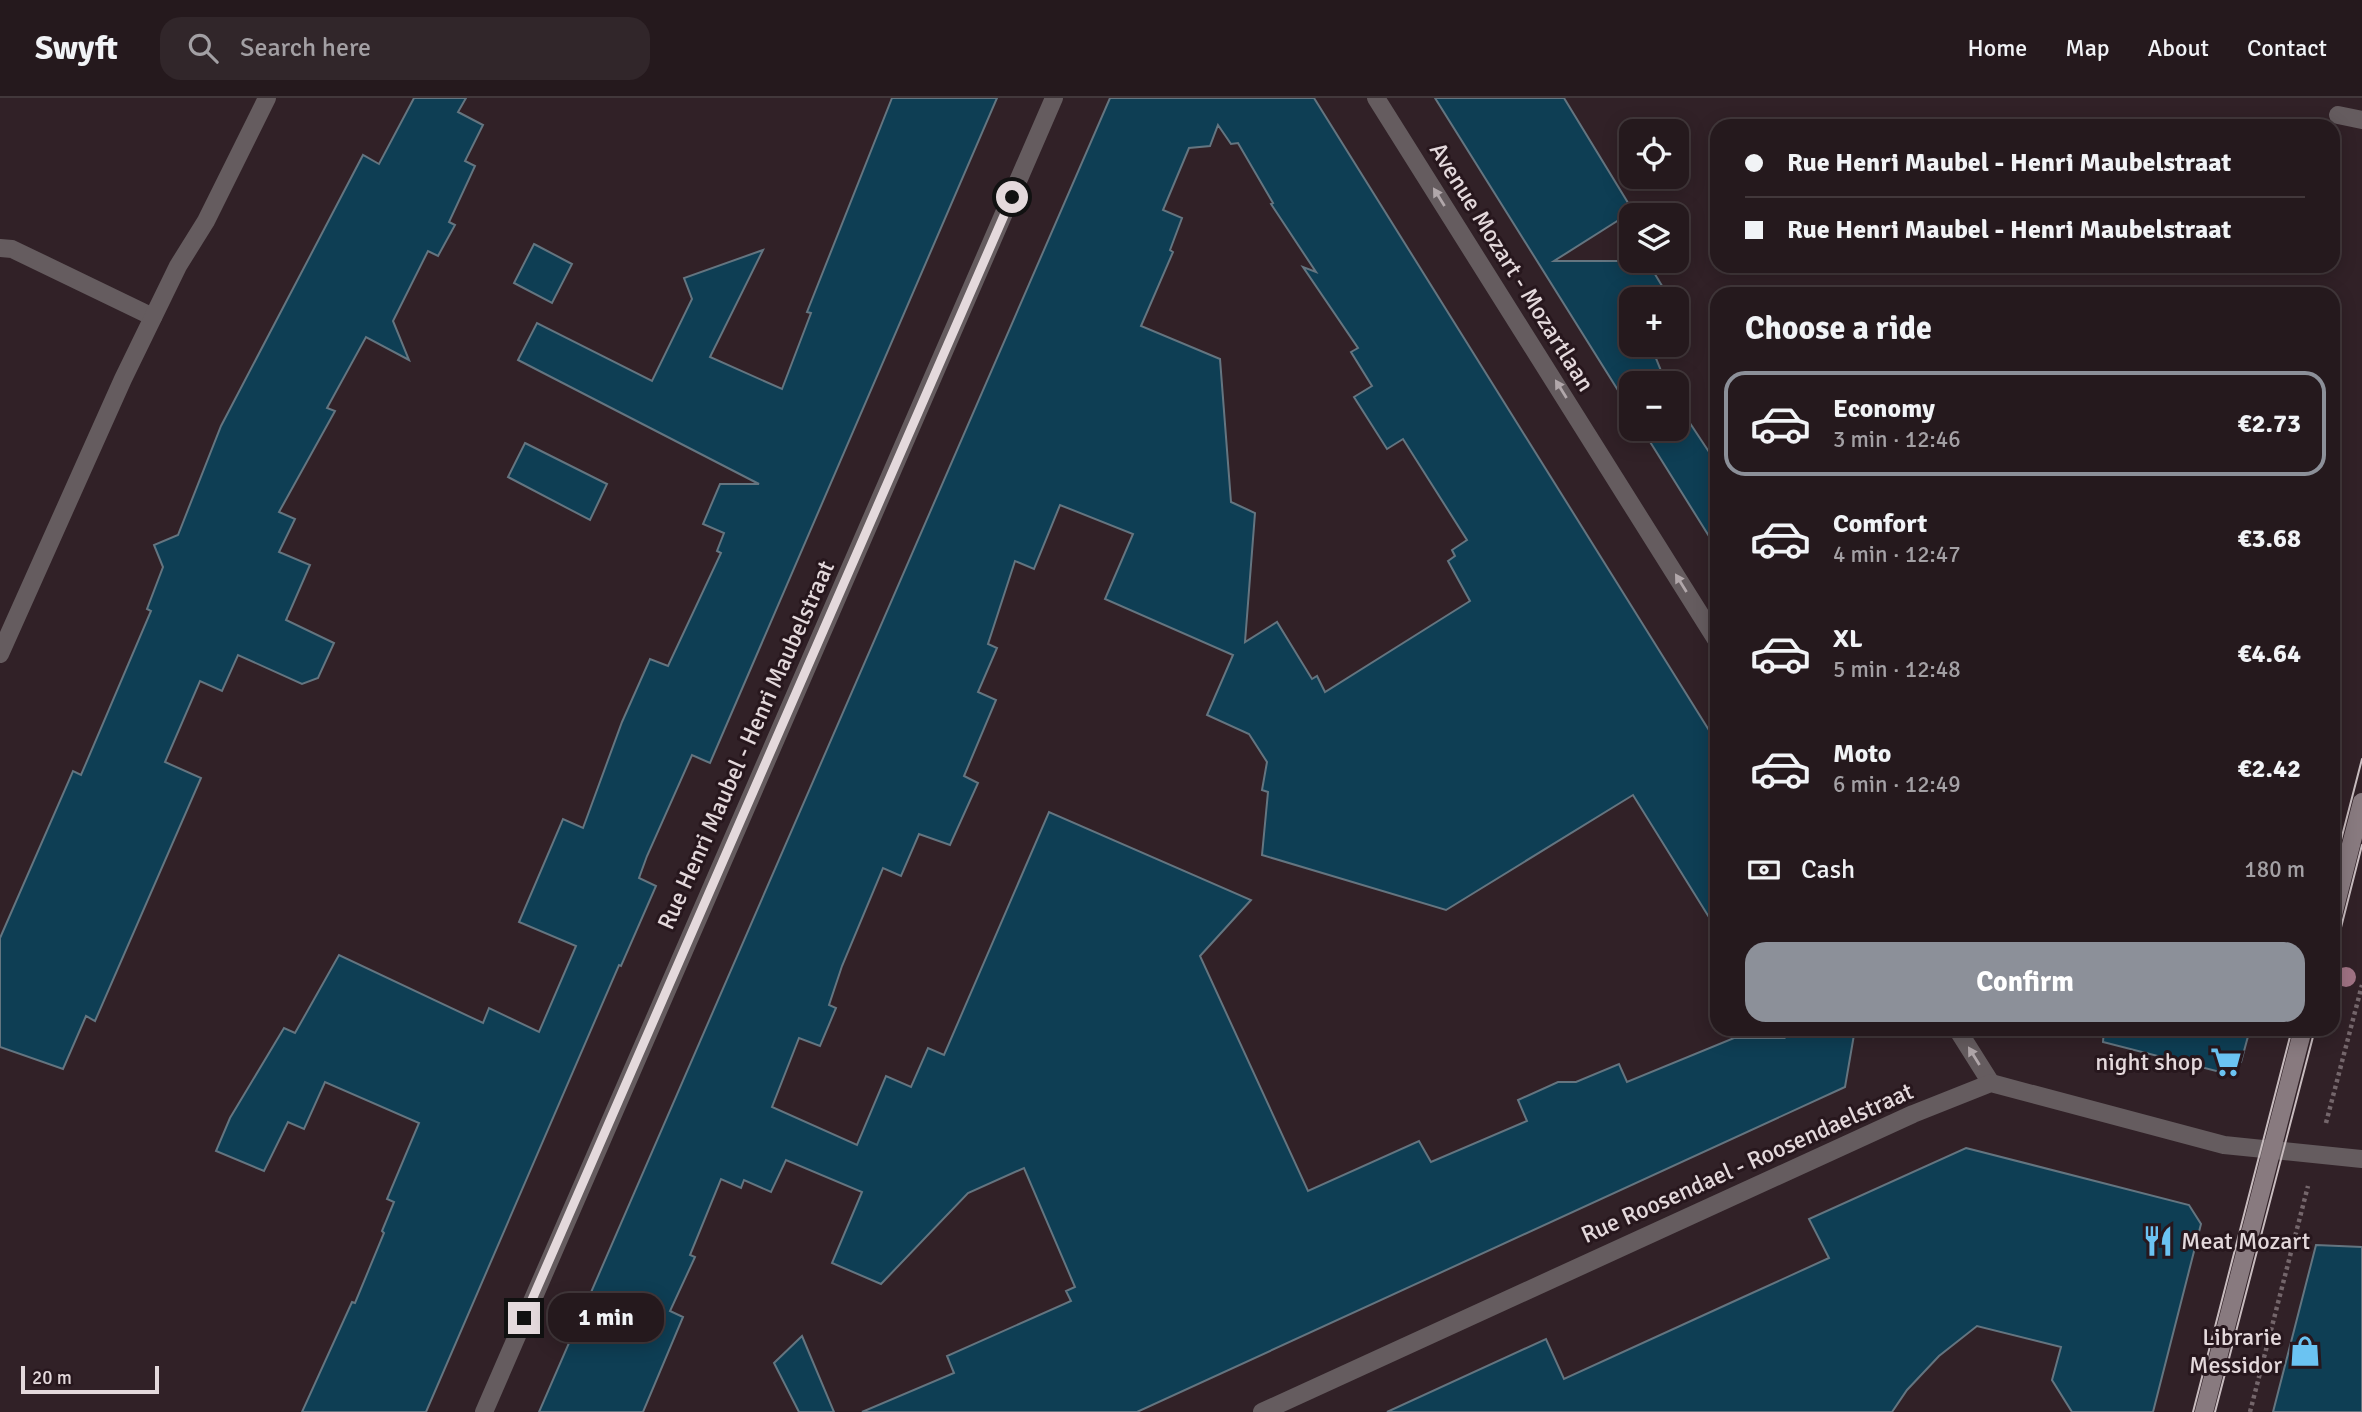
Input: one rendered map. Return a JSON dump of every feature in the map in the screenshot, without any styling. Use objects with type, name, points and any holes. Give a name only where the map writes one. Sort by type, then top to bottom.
[{"type":"main road","points":[[2340,888],[2362,802]]},
{"type":"main road","points":[[2204,1412],[2301,1036]]},
{"type":"street","points":[[0,654],[153,317],[178,266],[206,221],[267,98]]},
{"type":"street","name":"Rue Henri Maubel - Henri Maubelstraat","points":[[484,1412],[1054,98]]},
{"type":"street","name":"Avenue Mozart - Mozartlaan","points":[[1376,98],[1710,630]]},
{"type":"street","points":[[2338,115],[2362,120]]},
{"type":"street","points":[[0,248],[12,249],[153,317]]},
{"type":"street","points":[[1962,1036],[1992,1083],[2224,1144],[2362,1159]]},
{"type":"street","name":"Rue Roosendael - Roosendaelstraat","points":[[1262,1412],[1900,1119],[1992,1083]]},
{"type":"path","points":[[2250,1412],[2362,985]]},
{"type":"building","points":[[414,98],[466,98],[458,112],[483,125],[465,161],[475,166],[449,222],[455,225],[438,256],[428,251],[393,321],[409,360],[366,337],[327,408],[335,411],[279,512],[295,519],[279,552],[310,565],[286,620],[334,643],[318,678],[302,684],[238,655],[222,691],[200,681],[165,762],[201,778],[95,1021],[86,1016],[63,1069],[0,1047],[0,938],[73,771],[81,775],[151,611],[147,609],[163,567],[154,545],[178,535],[221,426],[363,155],[379,164]]},
{"type":"building","points":[[892,98],[997,98],[710,763],[692,755],[647,856],[639,878],[656,886],[621,966],[619,965],[426,1412],[302,1412],[352,1302],[355,1303],[384,1233],[382,1231],[394,1202],[387,1199],[419,1123],[325,1082],[304,1129],[288,1122],[264,1171],[216,1151],[230,1118],[284,1028],[295,1033],[339,955],[483,1023],[489,1008],[539,1032],[576,946],[519,922],[563,819],[583,828],[622,722],[650,659],[668,666],[721,553],[717,551],[724,533],[703,524],[720,484],[759,484],[518,360],[537,323],[652,381],[692,299],[684,278],[763,250],[710,357],[782,389],[811,313],[807,312]]},
{"type":"building","points":[[1110,98],[1314,98],[1710,732],[1710,919],[1633,795],[1446,910],[1262,855],[1268,792],[1262,790],[1267,762],[1249,734],[1207,715],[1233,655],[1105,599],[1133,534],[1060,505],[1034,569],[1015,561],[988,644],[997,648],[978,692],[996,700],[964,776],[978,783],[950,845],[919,834],[901,876],[883,868],[842,966],[829,1005],[836,1008],[820,1046],[799,1038],[772,1107],[857,1145],[886,1076],[911,1087],[928,1048],[944,1055],[1049,812],[1251,900],[1200,956],[1308,1191],[1419,1141],[1431,1162],[1527,1121],[1518,1100],[1558,1082],[1576,1082],[1619,1064],[1627,1082],[1734,1038],[1854,1036],[1845,1087],[1137,1412],[862,1412],[954,1373],[947,1356],[1071,1301],[1066,1291],[1075,1287],[1024,1168],[968,1193],[881,1284],[832,1263],[862,1192],[786,1160],[771,1192],[744,1180],[741,1188],[721,1179],[690,1255],[695,1257],[670,1311],[683,1317],[643,1412],[539,1412]],"holes":[[[1218,125],[1231,144],[1238,143],[1273,203],[1271,204],[1316,272],[1303,267],[1358,348],[1351,352],[1372,386],[1354,397],[1387,449],[1403,439],[1467,540],[1452,550],[1455,556],[1448,561],[1470,601],[1325,692],[1317,676],[1312,679],[1277,622],[1245,642],[1255,513],[1231,502],[1220,359],[1141,326],[1173,252],[1170,250],[1182,218],[1163,210],[1189,148],[1210,146]]]},
{"type":"building","points":[[1435,98],[1564,98],[1628,203],[1619,203],[1619,220],[1554,261],[1619,261],[1619,273],[1654,273],[1663,287],[1619,287],[1619,357],[1655,357],[1661,371],[1619,371],[1619,392]]},
{"type":"building","points":[[534,244],[572,264],[552,303],[514,283]]},
{"type":"building","points":[[1689,422],[1710,453],[1710,538],[1650,441],[1689,441]]},
{"type":"building","points":[[525,443],[607,484],[590,520],[508,477]]},
{"type":"building","points":[[2103,1036],[2248,1036],[2241,1062],[2224,1073],[2103,1042]]},
{"type":"building","points":[[1966,1148],[2189,1205],[2201,1224],[2153,1412],[2072,1412],[2052,1380],[2061,1347],[1977,1326],[1939,1356],[1907,1390],[1892,1412],[1387,1412],[1546,1339],[1564,1379],[1829,1258],[1809,1219]]},
{"type":"building","points":[[2316,1245],[2362,1247],[2362,1412],[2273,1412]]},
{"type":"building","points":[[802,1336],[834,1412],[799,1412],[774,1363]]},
{"type":"tram line","points":[[2340,844],[2362,759]]},
{"type":"tram line","points":[[2340,931],[2362,845]]},
{"type":"tram line","points":[[2193,1412],[2290,1036]]},
{"type":"tram line","points":[[2215,1412],[2313,1036]]},
{"type":"place","name":"night shop","points":[[2226,1062]]},
{"type":"place","name":"Meat Mozart","points":[[2158,1241]]},
{"type":"place","name":"Librarie Messidor","points":[[2305,1351]]},
{"type":"route","points":[[524,1318],[1012,197]]}]
